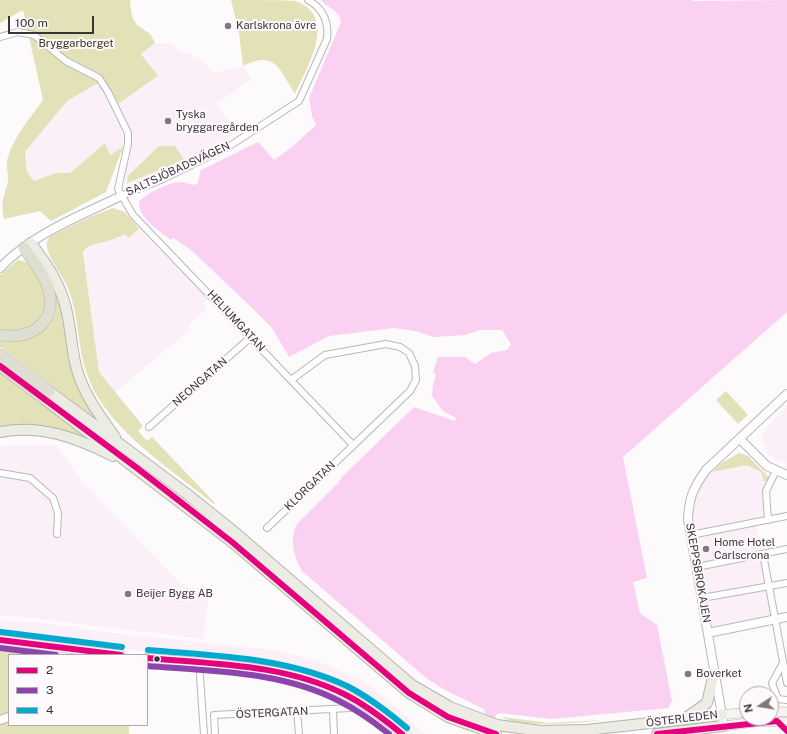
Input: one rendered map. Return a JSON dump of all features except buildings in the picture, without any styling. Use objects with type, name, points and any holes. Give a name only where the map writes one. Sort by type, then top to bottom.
[{"type":"highway","points":[[0,335],[19,336],[33,332],[44,322],[50,308],[51,300],[47,284],[27,246]]},
{"type":"highway","name":"ÖSTERLEDEN","points":[[0,355],[46,395]]},
{"type":"highway","name":"ÖSTERLEDEN","points":[[0,366],[46,395]]},
{"type":"main road","points":[[27,246],[51,272],[63,298],[75,362],[86,394],[98,414],[123,446]]},
{"type":"main road","name":"ÖSTERLEDEN","points":[[46,395],[123,446],[238,535],[412,685],[478,724]]},
{"type":"main road","name":"ÖSTERLEDEN","points":[[46,395],[232,542],[392,680],[428,706],[448,717],[478,724],[496,731],[527,730],[562,732],[739,713]]},
{"type":"main road","points":[[0,432],[29,429],[52,432],[96,447],[137,468]]},
{"type":"main road","points":[[0,640],[87,653],[104,654]]},
{"type":"main road","points":[[148,658],[259,668],[287,673],[316,682],[360,702],[390,723],[402,734]]},
{"type":"main road","points":[[683,719],[707,703],[714,673]]},
{"type":"main road","name":"ÖSTERLEDEN","points":[[657,734],[756,722],[787,722]]},
{"type":"street","name":"SALTSJÖBADSVÄGEN","points":[[122,196],[163,178],[228,146],[299,101],[326,39],[328,30],[323,12],[315,4],[308,0]]},
{"type":"street","points":[[0,37],[18,32],[34,35],[66,61],[99,78],[108,92],[128,133],[128,144],[118,183],[118,189],[122,196],[55,228],[27,246],[0,268]]},
{"type":"street","name":"HELIUMGATAN","points":[[122,196],[133,215],[353,445]]},
{"type":"street","name":"NEONGATAN","points":[[149,427],[251,337]]},
{"type":"street","name":"KLORGATAN","points":[[267,528],[410,391],[416,380],[415,366],[409,353],[400,347],[386,344],[325,355],[291,380]]},
{"type":"street","name":"SKEPPSBROKAJEN","points":[[723,726],[688,519],[689,500],[697,483],[706,470],[787,394]]},
{"type":"street","points":[[740,439],[767,466],[787,475]]},
{"type":"street","points":[[768,520],[766,491],[776,471]]},
{"type":"street","points":[[0,473],[30,478],[53,498],[58,513],[57,534]]},
{"type":"street","points":[[691,535],[787,516]]},
{"type":"street","points":[[697,568],[787,550]]},
{"type":"street","points":[[763,554],[787,683]]},
{"type":"street","points":[[702,598],[787,583]]},
{"type":"street","points":[[708,633],[787,617]]},
{"type":"street","points":[[199,662],[204,734]]},
{"type":"street","points":[[783,663],[772,683],[778,699],[787,700]]},
{"type":"street","name":"ÖSTERGATAN","points":[[215,734],[214,715],[350,708]]},
{"type":"street","points":[[333,710],[334,734]]},
{"type":"street","points":[[297,711],[298,734]]},
{"type":"shaded area","points":[[321,0],[787,0],[787,312],[623,457],[647,578],[633,582],[640,613],[657,625],[672,701],[668,708],[552,719],[499,713],[496,715],[490,734],[478,734],[485,712],[484,709],[443,689],[426,678],[302,571],[299,566],[293,542],[293,536],[297,524],[337,484],[343,476],[414,407],[455,421],[456,418],[443,411],[432,396],[436,375],[433,372],[438,357],[465,357],[475,364],[491,353],[507,350],[511,344],[502,330],[480,330],[466,335],[434,337],[415,331],[393,328],[329,336],[289,357],[272,328],[250,306],[190,249],[173,238],[171,240],[155,228],[142,213],[139,201],[159,188],[176,182],[193,185],[197,184],[201,170],[258,142],[274,160],[292,147],[316,125],[312,116],[309,98],[341,22],[338,14]]},
{"type":"shaded area","points":[[155,43],[169,43],[179,50],[199,58],[215,73],[243,66],[252,79],[216,104],[237,133],[185,162],[129,187],[125,182],[124,170],[130,133],[128,124],[118,104],[158,77],[141,54]]},
{"type":"shaded area","points":[[99,84],[118,120],[124,136],[123,147],[110,155],[104,144],[70,173],[56,173],[34,181],[27,173],[25,152],[67,101]]},
{"type":"shaded area","points":[[139,229],[209,298],[204,302],[206,310],[188,325],[191,329],[114,393],[99,372],[83,253],[87,247],[99,242],[106,242],[126,233],[128,237]]},
{"type":"shaded area","points":[[787,406],[787,467],[784,467],[786,463],[781,459],[778,462],[769,454],[761,439],[766,428]]},
{"type":"shaded area","points":[[56,445],[82,481],[177,580],[208,602],[203,639],[24,617],[0,616],[0,446]]},
{"type":"shaded area","points":[[739,452],[744,453],[767,473],[768,476],[763,495],[766,517],[694,531],[691,517],[694,500],[704,480],[722,463]]},
{"type":"shaded area","points":[[756,525],[776,617],[713,629],[696,537]]},
{"type":"shaded area","points":[[0,620],[35,622],[114,633],[282,651],[329,665],[367,683],[426,734],[408,734],[365,700],[334,682],[303,671],[272,664],[0,637]]},
{"type":"green space","name":"Bryggarberget","points":[[0,0],[130,0],[132,15],[135,22],[150,35],[155,43],[141,54],[158,76],[118,104],[104,80],[67,101],[25,152],[27,172],[34,181],[56,173],[70,173],[105,143],[110,155],[123,147],[106,192],[51,221],[40,211],[4,219],[2,204],[8,182],[8,157],[14,142],[43,100],[23,10],[0,23]]},
{"type":"green space","points":[[231,0],[295,1],[308,8],[315,18],[318,30],[316,43],[312,57],[295,94],[280,69],[275,64],[263,60],[243,66],[239,33]]},
{"type":"green space","points":[[159,146],[175,146],[184,160],[127,183],[128,176]]},
{"type":"green space","points":[[113,208],[125,212],[139,229],[128,238],[126,234],[87,247],[83,253],[99,372],[143,426],[138,431],[147,441],[152,437],[215,503],[214,504],[159,461],[122,428],[107,410],[95,391],[86,371],[71,296],[49,253],[47,240],[51,236],[90,217]]},
{"type":"green space","points":[[18,260],[26,262],[42,285],[45,294],[43,313],[39,320],[26,328],[9,331],[0,330],[0,275]]},
{"type":"green space","points":[[51,282],[61,299],[80,390],[84,399],[98,420],[0,347],[0,341],[28,338],[45,329],[51,322],[55,314],[56,301]]},
{"type":"green space","points":[[0,373],[92,441],[0,429]]},
{"type":"green space","points":[[726,391],[748,415],[738,424],[716,400]]},
{"type":"green space","points":[[739,453],[748,456],[770,479],[764,482],[761,472],[747,465],[712,472],[722,463]]},
{"type":"green space","points":[[0,650],[31,654],[8,654],[8,726],[129,726],[129,734],[0,734]]},
{"type":"green space","points":[[502,717],[549,723],[604,720],[536,724],[522,723]]},
{"type":"transit line","name":"2","points":[[0,366],[137,468],[232,542],[409,693],[448,717],[496,734]]},
{"type":"transit line","name":"4","points":[[1,632],[122,647]]},
{"type":"transit line","name":"2","points":[[0,640],[113,654]]},
{"type":"transit line","name":"3","points":[[0,648],[48,654]]},
{"type":"transit line","name":"4","points":[[148,650],[249,659],[274,663],[323,676],[355,690],[378,705],[407,728]]},
{"type":"transit line","name":"2","points":[[148,658],[248,667],[273,671],[321,684],[352,698],[374,712],[402,734]]},
{"type":"transit line","name":"3","points":[[148,666],[246,674],[295,684],[319,692],[348,705],[389,734]]},
{"type":"transit line","name":"2","points":[[657,734],[777,721],[787,731]]},
{"type":"place","name":"Karlskrona övre","points":[[228,26]]},
{"type":"place","name":"Tyska bryggaregården","points":[[168,121]]},
{"type":"place","name":"Home Hotel Carlscrona","points":[[706,549]]},
{"type":"place","name":"Beijer Bygg AB","points":[[128,594]]},
{"type":"place","name":"Boverket","points":[[688,674]]}]
